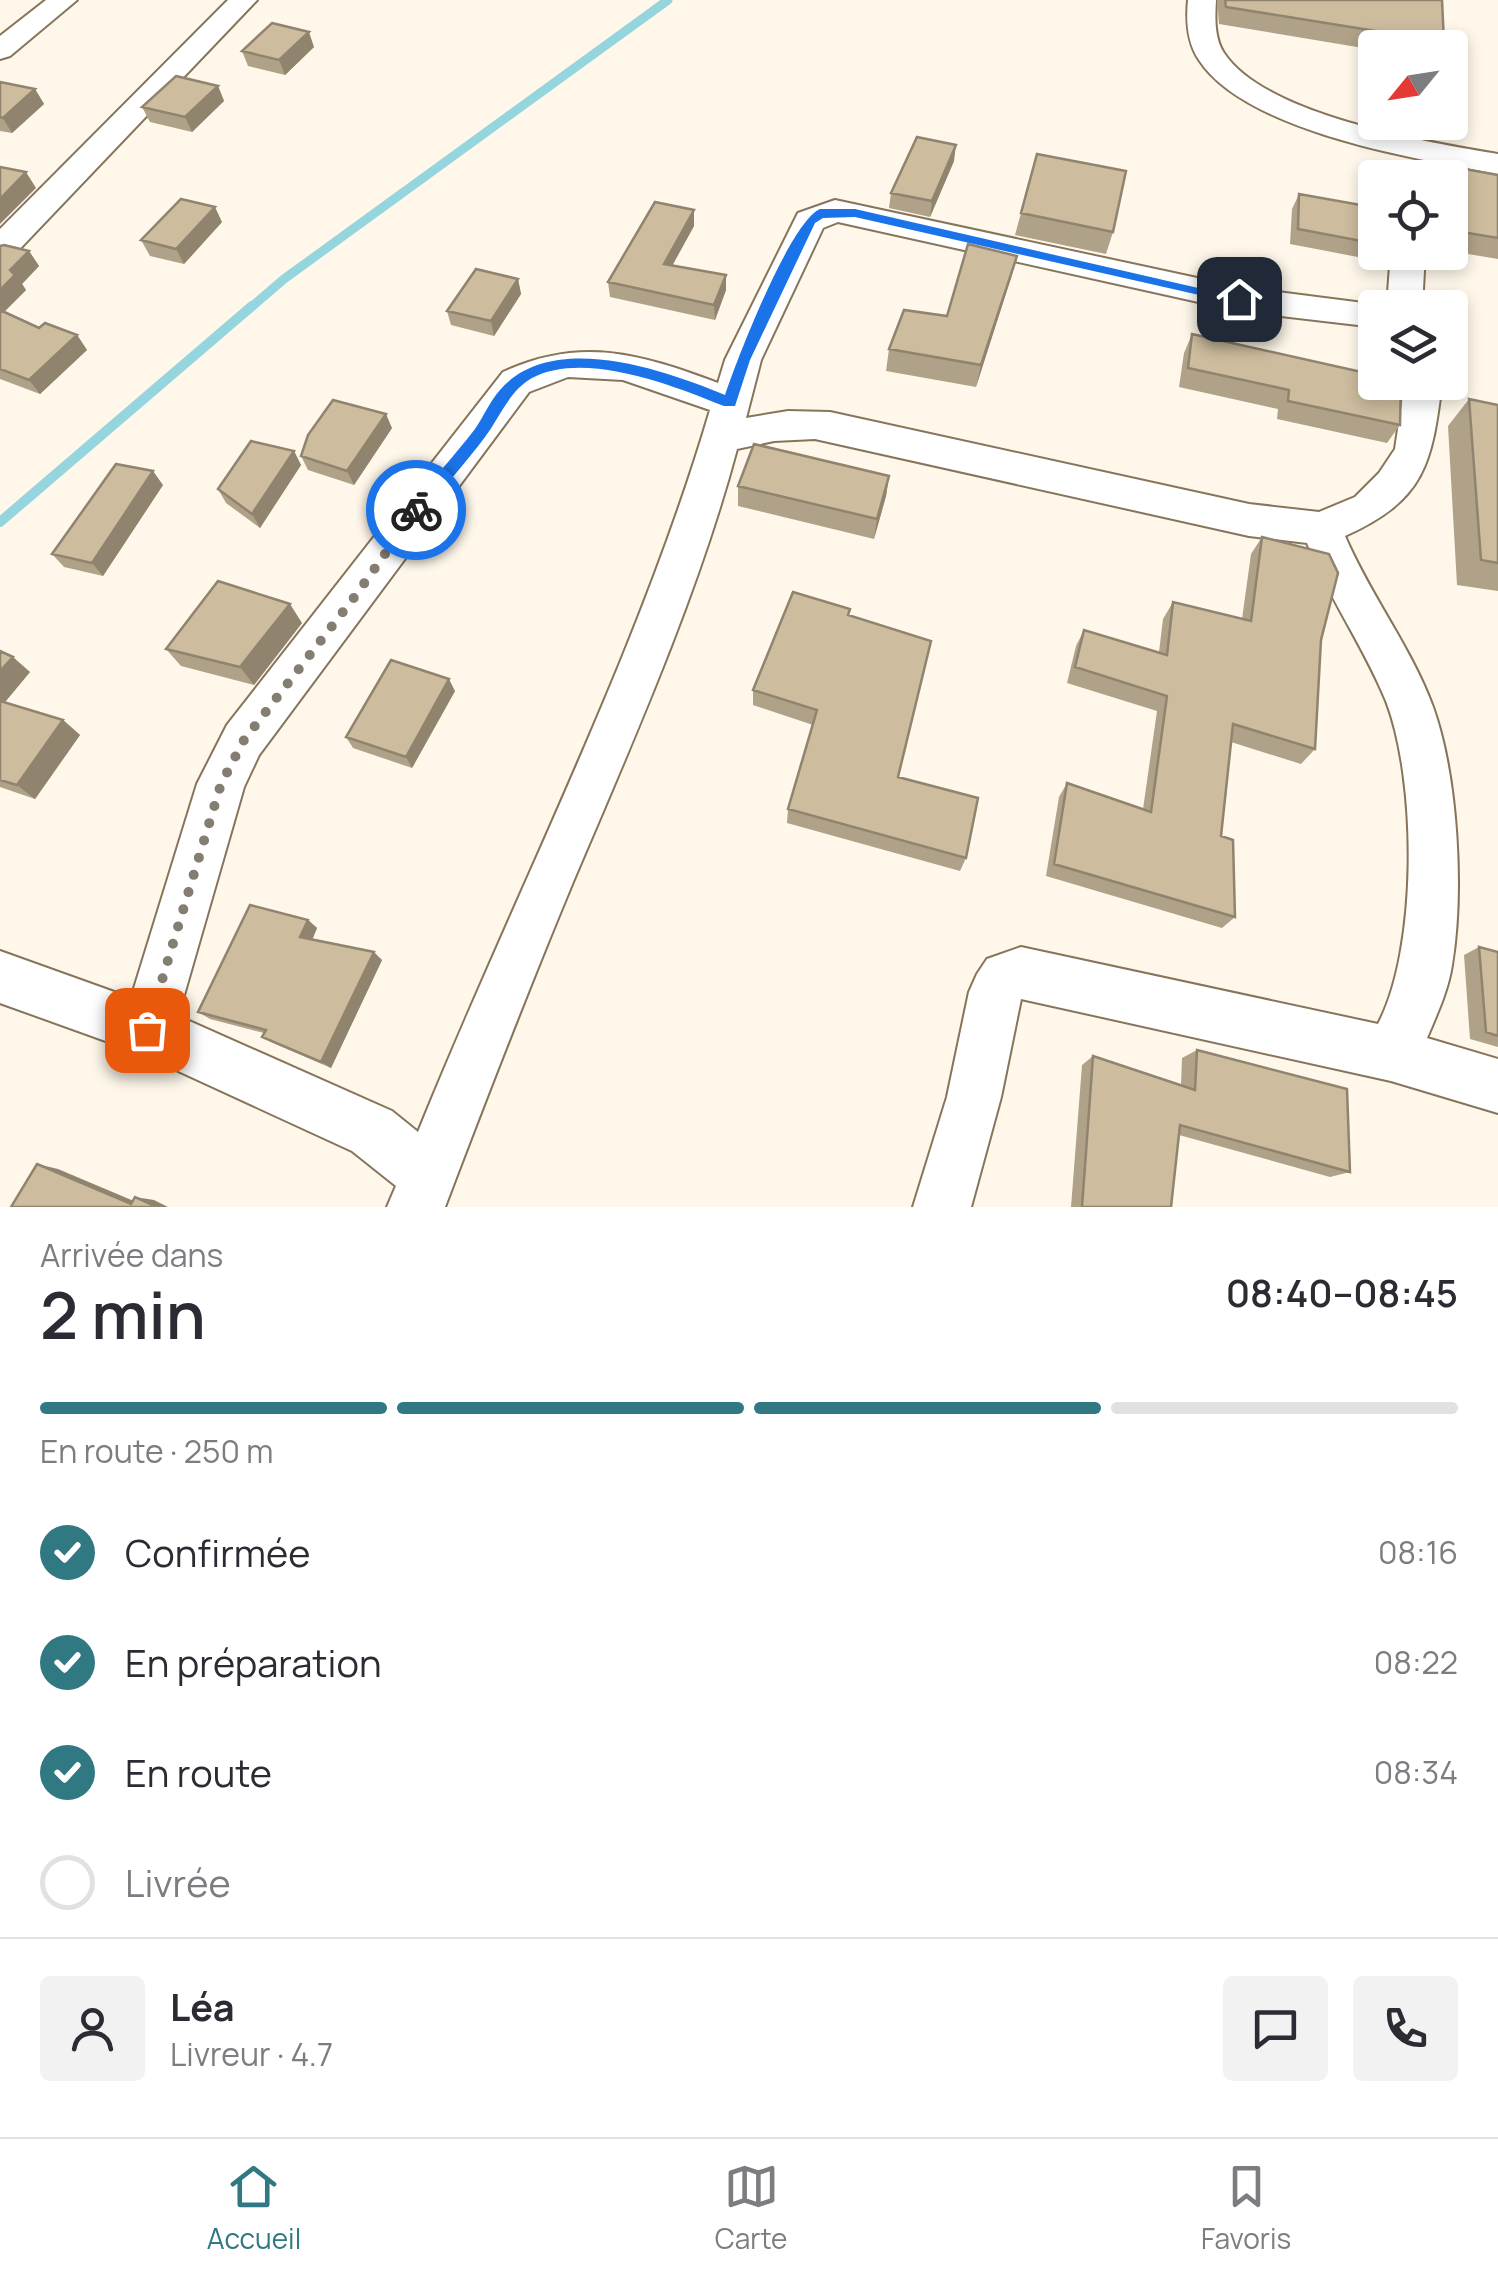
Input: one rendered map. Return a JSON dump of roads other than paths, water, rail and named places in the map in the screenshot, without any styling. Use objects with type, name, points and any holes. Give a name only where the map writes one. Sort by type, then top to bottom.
[{"type":"street","points":[[0,50],[62,0]]},
{"type":"street","points":[[3,242],[243,0]]},
{"type":"street","points":[[1202,0],[1200,26],[1205,42],[1225,72],[1292,110],[1409,160]]},
{"type":"street","points":[[1468,164],[1498,164]]},
{"type":"street","points":[[0,977],[147,1030],[372,1130],[422,1192],[704,499],[743,360],[810,221],[834,210],[1239,299],[1358,313]]},
{"type":"street","points":[[147,1030],[221,784],[244,740],[516,382],[558,365],[580,362],[670,378],[725,421],[830,426],[1249,520],[1322,529],[1368,508],[1394,484],[1414,451],[1421,400]]},
{"type":"street","points":[[1322,529],[1334,561],[1410,708],[1425,768],[1430,898],[1426,962],[1414,1011],[1391,1054]]},
{"type":"street","points":[[942,1207],[974,1097],[994,992],[1005,977],[1021,972],[1391,1054],[1498,1086]]},
{"type":"waterway","points":[[249,309],[284,279],[668,0]]},
{"type":"waterway","points":[[0,522],[252,306]]}]
